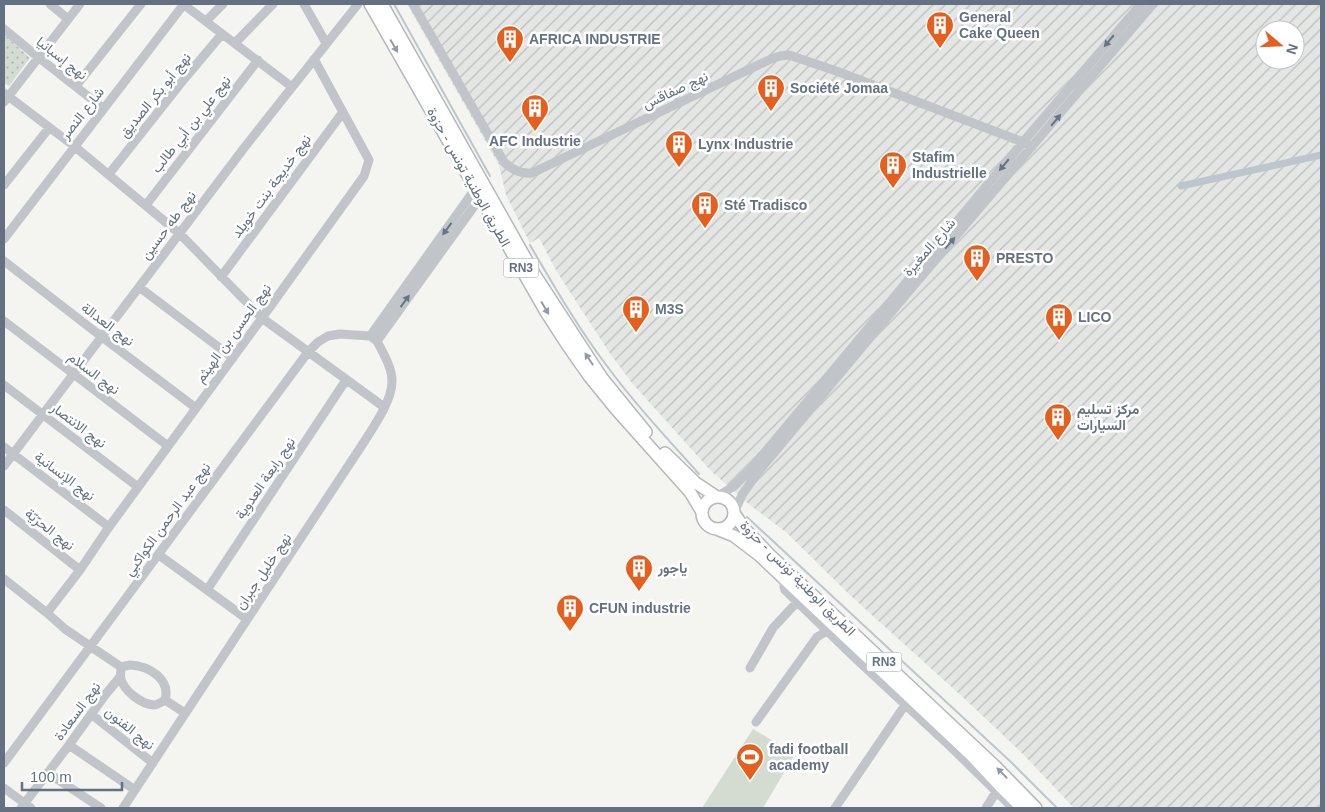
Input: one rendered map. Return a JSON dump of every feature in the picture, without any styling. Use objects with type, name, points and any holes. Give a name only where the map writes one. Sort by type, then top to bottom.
[{"type":"main road","name":"الطريق الوطنية تونس - حزوة","points":[[370,4],[546,312],[579,361],[615,408],[690,492],[702,512]]},
{"type":"main road","name":"الطريق الوطنية تونس - حزوة","points":[[382,4],[535,275],[591,362],[614,394],[672,460],[696,483],[717,497]]},
{"type":"main road","points":[[702,512],[706,502],[717,497]]},
{"type":"main road","name":"RN3","points":[[717,497],[729,501],[734,508],[734,513]]},
{"type":"main road","name":"RN3","points":[[702,512],[702,519],[706,525],[719,530]]},
{"type":"main road","name":"الطريق الوطنية تونس - حزوة","points":[[734,513],[754,539],[988,760],[1036,808]]},
{"type":"main road","points":[[719,530],[730,524],[734,513]]},
{"type":"main road","name":"الطريق الوطنية تونس - حزوة","points":[[719,530],[734,536],[749,547],[784,579],[972,756],[998,789],[1022,808]]},
{"type":"street","points":[[50,4],[68,19]]},
{"type":"street","points":[[80,4],[5,97],[74,146],[180,234],[262,318],[384,407]]},
{"type":"street","points":[[76,86],[142,4]]},
{"type":"street","points":[[183,4],[292,87]]},
{"type":"street","name":"شارع النصر","points":[[4,239],[183,4]]},
{"type":"street","points":[[206,21],[223,4]]},
{"type":"street","points":[[235,43],[273,4]]},
{"type":"street","points":[[304,4],[326,43]]},
{"type":"street","name":"نهج طه حسين","points":[[4,466],[292,87],[358,4]]},
{"type":"street","name":"نهج صفاقس","points":[[413,4],[504,162],[509,167],[521,172],[532,173],[771,59],[789,55],[839,72],[1032,147]]},
{"type":"street","name":"شارع المغيرة","points":[[717,497],[734,486],[751,469],[1023,142],[1141,4]]},
{"type":"street","name":"شارع المغيرة","points":[[734,513],[742,494],[758,472],[1153,4]]},
{"type":"street","name":"نهج إسبانيا","points":[[4,29],[103,108]]},
{"type":"street","name":"نهج أبو بكر الصديق","points":[[109,174],[222,34]]},
{"type":"street","name":"نهج الحسن بن الهيثم","points":[[47,613],[364,176],[369,160],[314,59]]},
{"type":"street","name":"نهج علي بن أبي طالب","points":[[146,205],[258,60]]},
{"type":"street","name":"نهج خديجة بنت خويلد","points":[[221,277],[343,112]]},
{"type":"street","points":[[4,185],[49,128]]},
{"type":"street","points":[[373,339],[478,193]]},
{"type":"street","name":"نهج العدالة","points":[[4,261],[196,408]]},
{"type":"street","points":[[139,287],[233,358]]},
{"type":"street","name":"نهج السلام","points":[[4,321],[168,446]]},
{"type":"street","name":"نهج عبد الرحمن الكواكبي","points":[[4,763],[308,352],[318,342],[328,336],[346,334],[373,339]]},
{"type":"street","name":"نهج خليل جبران","points":[[123,808],[364,442],[384,407],[391,392],[392,380],[390,368],[373,339]]},
{"type":"street","name":"نهج رابعة العدوية","points":[[207,590],[346,380]]},
{"type":"street","name":"نهج الانتصار","points":[[4,385],[138,487]]},
{"type":"street","name":"نهج الإنسانية","points":[[4,447],[109,527]]},
{"type":"street","name":"نهج الحرّيّة","points":[[4,510],[80,570]]},
{"type":"street","points":[[159,555],[247,619]]},
{"type":"street","points":[[4,579],[65,629],[121,667],[138,665],[154,672],[165,687],[166,694],[164,700],[159,704],[153,705],[145,703],[134,696],[127,690],[120,678],[121,667]]},
{"type":"street","points":[[784,579],[785,590],[905,705],[998,789],[1012,808]]},
{"type":"street","points":[[750,668],[773,628],[797,602]]},
{"type":"street","points":[[756,722],[817,637],[827,631]]},
{"type":"street","name":"نهج السعادة","points":[[26,807],[48,773],[120,678]]},
{"type":"street","points":[[164,700],[185,713]]},
{"type":"street","points":[[835,808],[905,705]]},
{"type":"street","name":"نهج الفنون","points":[[91,714],[153,763]]},
{"type":"street","points":[[69,745],[134,790]]},
{"type":"street","points":[[48,773],[101,808]]},
{"type":"street","points":[[4,788],[26,807]]},
{"type":"street","points":[[986,808],[998,789]]},
{"type":"shaded area","points":[[407,4],[1321,4],[1321,808],[1074,808],[1022,753],[852,597],[787,533],[750,505],[711,471],[632,383],[609,352],[557,272],[539,238],[530,243],[506,195],[499,165]]},
{"type":"shaded area","points":[[4,34],[30,58],[9,86],[4,83]]},
{"type":"shaded area","name":"fadi football academy","points":[[753,729],[795,754],[763,808],[702,808]]},
{"type":"waterway","points":[[394,4],[490,176]]},
{"type":"waterway","points":[[1181,186],[1321,155]]},
{"type":"waterway","points":[[530,245],[588,340],[620,384],[699,474]]},
{"type":"waterway","points":[[747,517],[1012,763],[1057,808]]},
{"type":"place","name":"General Cake Queen","points":[[940,49]]},
{"type":"place","name":"AFRICA INDUSTRIE","points":[[510,63]]},
{"type":"place","name":"Société Jomaa","points":[[771,112]]},
{"type":"place","name":"AFC Industrie","points":[[535,132]]},
{"type":"place","name":"Lynx Industrie","points":[[679,168]]},
{"type":"place","name":"Stafim Industrielle","points":[[893,189]]},
{"type":"place","name":"Sté Tradisco","points":[[705,229]]},
{"type":"place","name":"PRESTO","points":[[977,282]]},
{"type":"place","name":"M3S","points":[[636,333]]},
{"type":"place","name":"LICO","points":[[1059,341]]},
{"type":"place","name":"مركز تسليم السيارات","points":[[1058,441]]},
{"type":"place","name":"ياجور","points":[[639,592]]},
{"type":"place","name":"CFUN industrie","points":[[570,632]]},
{"type":"place","name":"fadi football academy","points":[[750,781]]}]
